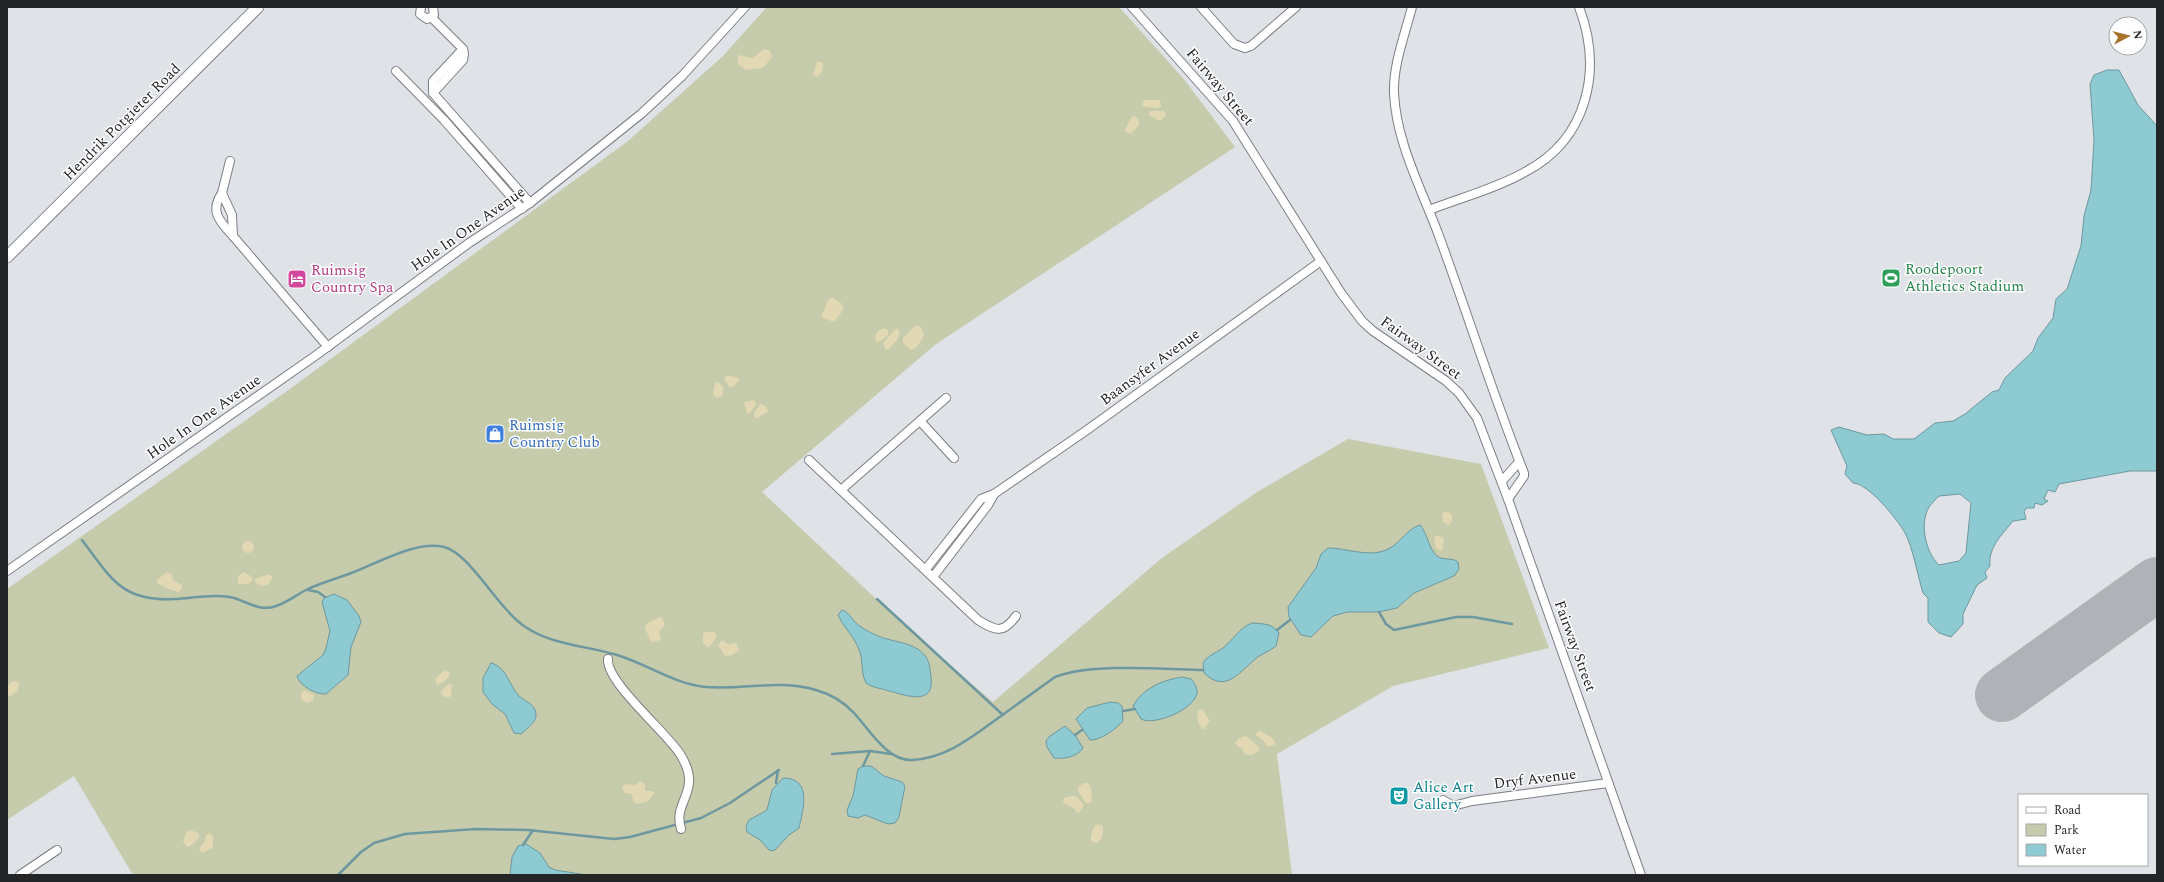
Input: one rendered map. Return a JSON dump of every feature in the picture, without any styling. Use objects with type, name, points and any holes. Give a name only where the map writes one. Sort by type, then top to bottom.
[{"type":"main road","name":"Hendrik Potgieter Road","points":[[7,257],[258,7]]},
{"type":"street","points":[[421,7],[421,17],[427,19],[432,18]]},
{"type":"street","points":[[432,18],[435,12],[433,7]]},
{"type":"street","name":"Hole In One Avenue","points":[[7,571],[328,347],[469,243],[530,203],[641,114],[682,76],[745,7]]},
{"type":"street","name":"Fairway Street","points":[[1132,7],[1234,121],[1352,308],[1373,332],[1429,369],[1459,392],[1477,418],[1502,481],[1641,875]]},
{"type":"street","points":[[1201,7],[1234,44],[1244,48],[1251,46],[1296,7]]},
{"type":"street","points":[[1412,7],[1396,73],[1394,102],[1401,133],[1524,476],[1508,499]]},
{"type":"street","points":[[1429,210],[1525,173],[1562,145],[1580,112],[1590,78],[1591,62],[1589,37],[1579,7]]},
{"type":"street","points":[[432,18],[463,49],[433,81],[433,93],[530,203]]},
{"type":"street","points":[[396,72],[444,120],[522,209]]},
{"type":"street","points":[[230,161],[222,193],[217,201],[216,211],[223,225],[328,347]]},
{"type":"street","points":[[222,193],[232,215],[233,236]]},
{"type":"street","name":"Baansyfer Avenue","points":[[926,569],[957,527],[981,499],[994,494],[1087,430],[1321,261]]},
{"type":"street","points":[[842,490],[946,398]]},
{"type":"street","points":[[920,421],[954,458]]},
{"type":"street","points":[[809,460],[933,577],[988,626],[1002,629],[1008,627],[1016,616]]},
{"type":"street","points":[[1502,481],[1519,462]]},
{"type":"street","name":"Baansyfer Avenue","points":[[933,577],[988,505],[994,494]]},
{"type":"street","points":[[957,527],[965,534]]},
{"type":"street","points":[[608,659],[607,665],[614,679],[679,752],[687,766],[690,777],[689,791],[678,819],[681,829]]},
{"type":"street","name":"Dryf Avenue","points":[[1443,800],[1453,806],[1472,801],[1608,783]]},
{"type":"street","points":[[20,875],[57,850]]},
{"type":"green space","name":"Ruimsig Country Club","points":[[767,7],[1119,7],[1183,78],[1235,147],[936,344],[762,492],[907,628],[993,702],[1162,558],[1257,492],[1348,439],[1481,464],[1549,648],[1393,686],[1277,754],[1292,875],[133,875],[74,776],[7,820],[7,589],[287,391],[628,141],[723,56]]},
{"type":"sand","points":[[764,49],[770,51],[772,57],[763,68],[746,70],[738,64],[738,55],[753,58]]},
{"type":"sand","points":[[817,62],[822,62],[823,66],[819,76],[817,77],[813,74]]},
{"type":"sand","points":[[1144,100],[1160,100],[1161,106],[1157,108],[1143,107],[1142,105]]},
{"type":"sand","points":[[1150,111],[1164,111],[1166,115],[1160,121],[1149,115]]},
{"type":"sand","points":[[1135,116],[1139,120],[1139,125],[1131,134],[1125,131],[1132,117]]},
{"type":"sand","points":[[832,297],[841,303],[844,309],[834,322],[821,317],[828,300]]},
{"type":"sand","points":[[915,326],[921,327],[924,335],[917,347],[911,350],[903,343],[903,338]]},
{"type":"sand","points":[[883,328],[888,330],[888,335],[879,342],[875,341],[876,333]]},
{"type":"sand","points":[[896,328],[900,331],[898,339],[888,350],[885,349],[883,343]]},
{"type":"sand","points":[[727,375],[740,379],[733,387],[729,387],[724,379]]},
{"type":"sand","points":[[718,382],[724,388],[722,396],[717,398],[713,395],[715,383]]},
{"type":"sand","points":[[754,400],[756,404],[750,413],[747,413],[744,402]]},
{"type":"sand","points":[[761,404],[767,407],[768,412],[755,419],[754,413]]},
{"type":"sand","points":[[1444,512],[1448,512],[1452,515],[1452,521],[1449,525],[1443,522],[1442,515]]},
{"type":"sand","points":[[1436,536],[1440,536],[1444,539],[1442,551],[1436,548],[1434,538]]},
{"type":"sand","points":[[250,541],[253,542],[253,552],[246,553],[243,552],[242,545],[243,542]]},
{"type":"sand","points":[[167,572],[172,574],[173,580],[182,585],[179,592],[157,583],[157,580]]},
{"type":"sand","points":[[244,572],[252,577],[252,581],[248,584],[238,584],[238,576]]},
{"type":"sand","points":[[269,574],[273,577],[268,585],[261,586],[255,582],[255,579]]},
{"type":"sand","points":[[659,617],[662,618],[665,625],[659,632],[661,640],[651,642],[645,628],[646,624]]},
{"type":"sand","points":[[706,632],[714,632],[717,636],[709,648],[703,643],[703,634]]},
{"type":"sand","points":[[722,640],[728,644],[736,643],[739,650],[732,655],[725,656],[718,645]]},
{"type":"sand","points":[[445,670],[450,673],[449,677],[437,685],[435,679]]},
{"type":"sand","points":[[15,681],[19,683],[18,691],[10,696],[7,695],[7,688],[11,682]]},
{"type":"sand","points":[[448,684],[452,685],[451,696],[447,698],[442,695],[441,692]]},
{"type":"sand","points":[[304,690],[314,695],[313,700],[308,703],[301,699],[301,693]]},
{"type":"sand","points":[[1202,709],[1210,721],[1204,729],[1202,729],[1198,722],[1197,712]]},
{"type":"sand","points":[[1259,730],[1272,738],[1276,744],[1267,747],[1263,740],[1255,735]]},
{"type":"sand","points":[[1246,736],[1260,748],[1259,751],[1251,755],[1245,754],[1242,748],[1238,747],[1235,743],[1239,738]]},
{"type":"sand","points":[[640,781],[645,784],[645,791],[652,791],[655,793],[647,802],[636,804],[633,801],[632,794],[624,793],[622,787],[626,784],[635,785]]},
{"type":"sand","points":[[1083,783],[1088,783],[1091,787],[1092,801],[1089,803],[1086,803],[1078,791],[1078,788]]},
{"type":"sand","points":[[1072,796],[1077,797],[1084,805],[1080,812],[1077,813],[1074,808],[1063,803],[1064,798]]},
{"type":"sand","points":[[1097,824],[1103,826],[1103,831],[1100,840],[1096,843],[1091,841],[1091,834]]},
{"type":"sand","points":[[190,830],[198,833],[200,836],[192,845],[187,847],[183,841],[187,831]]},
{"type":"sand","points":[[209,833],[213,836],[213,848],[202,853],[199,849],[205,841],[206,835]]},
{"type":"water","points":[[2107,70],[2119,70],[2138,105],[2157,126],[2157,471],[2130,471],[2059,484],[2055,492],[2048,490],[2044,499],[2048,501],[2042,505],[2035,503],[2034,508],[2027,508],[2024,511],[2026,519],[2013,521],[2000,536],[1991,553],[1990,566],[1985,572],[1987,578],[1977,585],[1963,614],[1963,624],[1951,637],[1939,633],[1928,622],[1928,598],[1923,593],[1913,554],[1905,533],[1889,511],[1874,495],[1859,485],[1853,483],[1845,474],[1847,466],[1831,430],[1839,427],[1867,435],[1884,434],[1893,439],[1914,439],[1935,423],[1953,421],[1965,414],[1992,392],[1999,390],[2005,378],[2033,351],[2038,338],[2053,318],[2056,299],[2067,289],[2081,246],[2084,216],[2091,190],[2094,140],[2090,84],[2094,75]],"holes":[[[1960,494],[1971,503],[1966,553],[1959,561],[1939,565],[1934,560],[1925,538],[1924,530],[1926,514],[1929,507],[1939,496]]]},
{"type":"water","points":[[1420,525],[1437,556],[1458,562],[1459,569],[1454,576],[1414,593],[1397,608],[1378,612],[1347,612],[1333,616],[1311,637],[1301,635],[1289,617],[1288,607],[1316,568],[1321,554],[1328,548],[1367,553],[1383,551],[1394,545],[1411,529]]},
{"type":"water","points":[[334,594],[347,600],[359,616],[361,622],[351,647],[348,675],[326,694],[322,694],[304,686],[297,676],[323,655],[330,631],[322,602],[324,598]]},
{"type":"water","points":[[842,610],[862,628],[882,638],[910,645],[926,657],[930,667],[931,686],[924,696],[918,697],[903,695],[874,687],[866,683],[858,647],[838,615]]},
{"type":"water","points":[[1252,623],[1273,627],[1279,633],[1276,646],[1256,658],[1237,676],[1231,679],[1218,681],[1212,679],[1204,673],[1203,663],[1205,660],[1227,645],[1240,631]]},
{"type":"water","points":[[491,663],[496,665],[504,672],[519,696],[534,708],[536,714],[535,720],[521,734],[514,733],[505,714],[492,704],[483,692],[483,678]]},
{"type":"water","points":[[1182,677],[1191,679],[1197,689],[1194,699],[1189,705],[1181,711],[1164,718],[1147,721],[1141,719],[1133,706],[1142,694],[1154,686],[1168,680]]},
{"type":"water","points":[[1110,702],[1118,703],[1122,706],[1123,721],[1103,736],[1090,740],[1076,719],[1087,708]]},
{"type":"water","points":[[1065,726],[1075,735],[1083,748],[1077,754],[1070,757],[1054,758],[1047,747],[1046,741],[1050,736]]},
{"type":"water","points":[[863,766],[871,766],[884,776],[902,782],[905,786],[899,817],[895,823],[888,824],[865,815],[858,818],[848,816],[847,810],[853,796],[858,769]]},
{"type":"water","points":[[783,778],[792,779],[799,783],[804,796],[804,804],[799,828],[789,835],[775,850],[770,851],[760,840],[747,832],[746,826],[749,820],[767,810],[772,790]]},
{"type":"water","points":[[526,844],[540,853],[549,867],[555,870],[587,875],[510,875],[512,857],[518,846]]},
{"type":"waterway","points":[[82,540],[110,576],[129,592],[157,599],[223,596],[235,598],[262,608],[277,606],[313,587],[349,574],[396,554],[421,547],[444,547],[454,552],[464,560],[516,620],[537,634],[559,642],[617,655],[672,678],[694,685],[720,688],[789,685],[816,690],[832,696],[846,705],[879,743],[894,755],[903,759],[912,760],[925,758],[937,755],[960,745],[1055,677],[1070,673],[1107,668],[1203,670]]},
{"type":"waterway","points":[[308,590],[318,592],[325,597]]},
{"type":"waterway","points":[[877,599],[1003,715]]},
{"type":"waterway","points":[[1379,612],[1386,624],[1394,630],[1456,617],[1473,617],[1512,624]]},
{"type":"waterway","points":[[1277,630],[1290,620]]},
{"type":"waterway","points":[[1123,711],[1135,709]]},
{"type":"waterway","points":[[1075,735],[1082,730]]},
{"type":"waterway","points":[[832,754],[870,751],[891,754]]},
{"type":"waterway","points":[[863,766],[870,751]]},
{"type":"waterway","points":[[776,783],[778,770]]},
{"type":"waterway","points":[[338,875],[361,852],[374,843],[405,834],[476,829],[528,830],[614,839],[630,837],[701,818],[730,803],[779,770]]},
{"type":"waterway","points":[[523,845],[533,830]]},
{"type":"runway","points":[[2002,695],[2157,584]]},
{"type":"place","name":"Roodepoort Athletics Stadium","points":[[1891,278]]},
{"type":"place","name":"Ruimsig Country Spa","points":[[297,279]]},
{"type":"place","name":"Ruimsig Country Club","points":[[495,434]]},
{"type":"place","name":"Alice Art Gallery","points":[[1399,796]]}]
